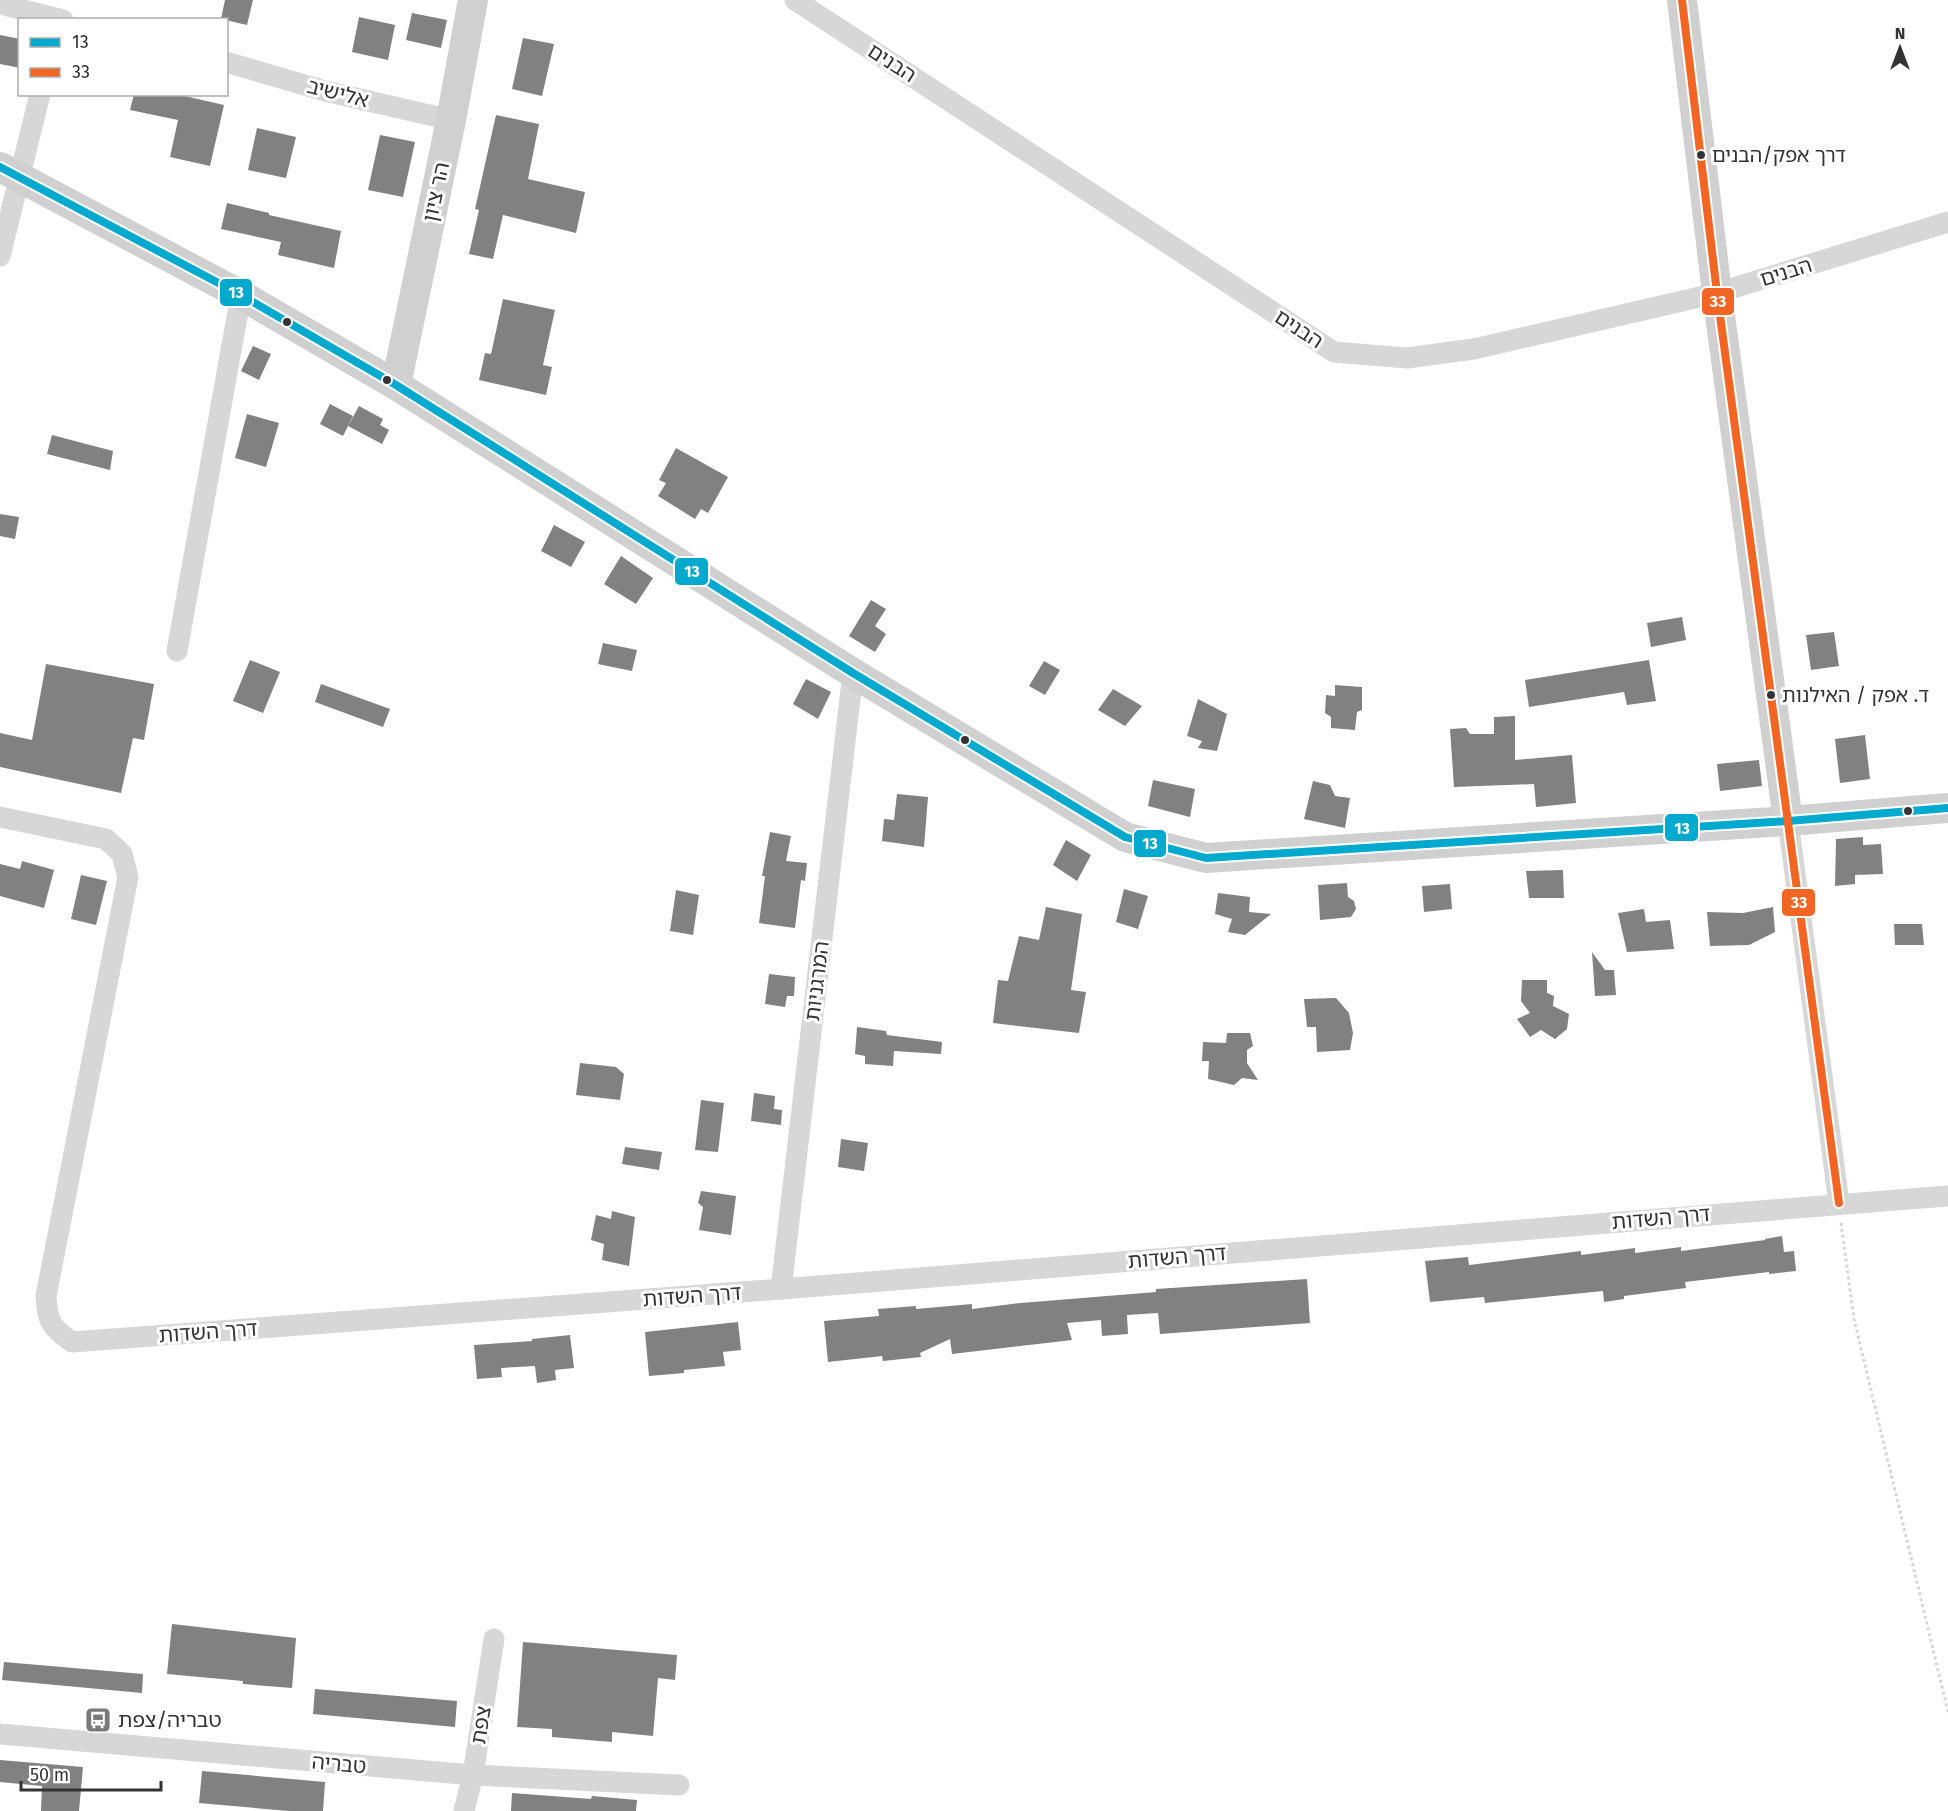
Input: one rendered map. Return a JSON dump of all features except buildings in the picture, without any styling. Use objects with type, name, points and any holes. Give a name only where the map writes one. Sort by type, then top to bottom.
[{"type":"main road","name":"הר ציון","points":[[396,385],[451,120],[473,0]]},
{"type":"main road","points":[[1682,0],[1717,293],[1788,821]]},
{"type":"main road","points":[[10,172],[240,296],[396,385],[853,673],[1125,837],[1206,858],[1788,821],[1948,808]]},
{"type":"street","name":"הבנים","points":[[795,0],[1334,352],[1407,358],[1474,350],[1717,293],[1948,222]]},
{"type":"street","points":[[0,4],[55,18]]},
{"type":"street","name":"אלישיב","points":[[228,63],[325,91],[451,120]]},
{"type":"street","points":[[0,256],[10,172],[39,96]]},
{"type":"street","points":[[177,651],[240,296]]},
{"type":"street","name":"המרגניות","points":[[781,1289],[853,673]]},
{"type":"street","name":"דרך השדות","points":[[0,817],[106,839],[122,854],[128,877],[46,1296],[48,1317],[56,1330],[72,1342],[781,1289],[1948,1196]]},
{"type":"street","points":[[1788,821],[1839,1203]]},
{"type":"street","name":"צפת","points":[[464,1811],[473,1775],[494,1639]]},
{"type":"street","name":"טבריה","points":[[0,1734],[473,1775],[679,1785]]},
{"type":"path","points":[[1839,1203],[1854,1319],[1948,1712]]},
{"type":"transit line","name":"33","points":[[1682,0],[1717,293],[1839,1203]]},
{"type":"transit line","name":"13","points":[[0,167],[241,295],[396,385],[853,673],[1125,837],[1206,858],[1788,821],[1948,808]]},
{"type":"place","name":"דרך אפק/הבנים","points":[[1701,155]]},
{"type":"place","name":"ד. אפק / האילנות","points":[[1771,695]]},
{"type":"place","name":"טבריה/צפת","points":[[98,1720]]}]
